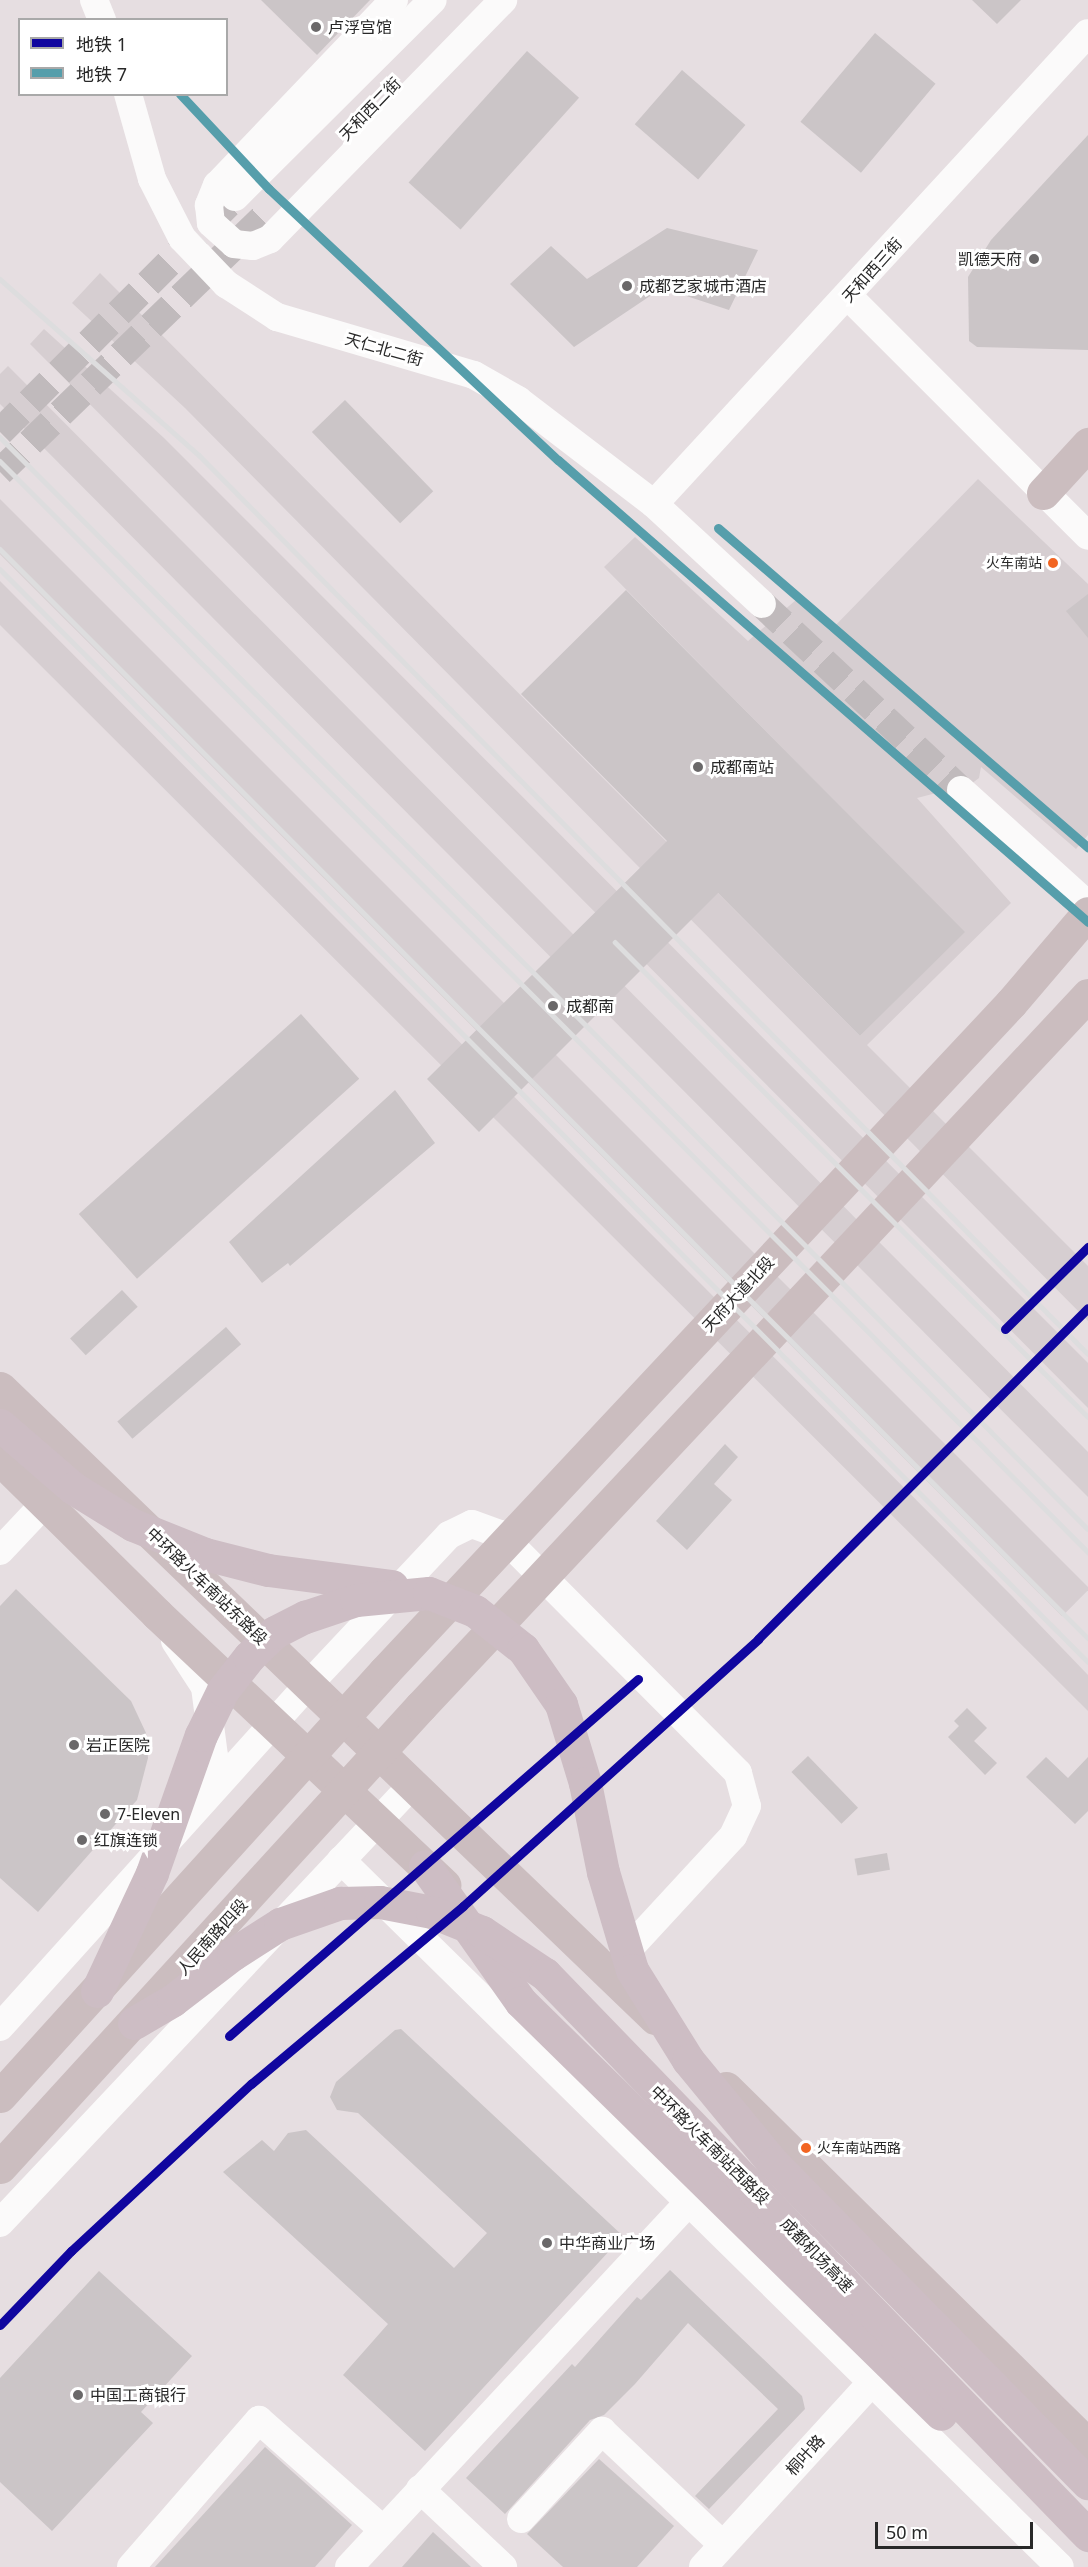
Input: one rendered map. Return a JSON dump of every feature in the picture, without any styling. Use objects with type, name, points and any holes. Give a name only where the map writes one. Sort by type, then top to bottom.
[{"type":"highway","name":"成都机场高速","points":[[0,1425],[73,1488],[133,1525],[205,1554],[268,1570],[358,1579],[429,1593],[475,1611],[523,1649],[561,1704],[585,1783],[603,1872],[633,1970],[688,2060],[773,2163],[1088,2483]]},
{"type":"highway","points":[[97,1991],[152,1873],[201,1735],[224,1690],[249,1658],[275,1632],[305,1617],[356,1600],[429,1593]]},
{"type":"highway","points":[[425,1866],[521,2002],[980,2453],[1088,2553]]},
{"type":"highway","name":"成都机场高速","points":[[134,2023],[173,2000],[232,1954],[280,1924],[340,1903],[380,1902],[432,1912],[482,1932],[545,1974],[1088,2535]]},
{"type":"main road","points":[[1043,493],[1088,444]]},
{"type":"main road","name":"天府大道北段","points":[[97,1991],[385,1671],[1011,1003],[1088,913]]},
{"type":"main road","name":"人民南路四段","points":[[0,2167],[134,2023],[421,1706],[1088,995]]},
{"type":"main road","name":"中环路火车南站东路段","points":[[0,1388],[414,1783]]},
{"type":"main road","points":[[0,1459],[157,1614],[379,1821]]},
{"type":"main road","points":[[414,1783],[1088,2445]]},
{"type":"main road","name":"中环路火车南站西路段","points":[[379,1821],[728,2162],[1088,2524]]},
{"type":"main road","points":[[0,2096],[97,1991]]},
{"type":"street","points":[[94,0],[101,18]]},
{"type":"street","points":[[394,0],[217,184],[208,205],[211,223],[234,244],[254,246],[270,239],[502,0]]},
{"type":"street","name":"天和西二街","points":[[235,197],[433,0]]},
{"type":"street","name":"天和西二街","points":[[264,217],[476,0]]},
{"type":"street","name":"天和西三街","points":[[654,504],[1088,33]]},
{"type":"street","name":"天仁北二街","points":[[129,96],[152,179],[182,238],[226,284],[277,317],[474,375],[518,400],[575,441],[654,504],[762,604]]},
{"type":"street","points":[[848,296],[1088,536]]},
{"type":"street","points":[[961,790],[1088,905]]},
{"type":"street","points":[[0,1551],[45,1503]]},
{"type":"street","points":[[0,2027],[309,1684],[449,1535],[472,1524],[500,1534],[738,1773],[747,1806],[733,1836],[608,1972]]},
{"type":"street","points":[[157,1614],[205,1687],[214,1756],[204,1802]]},
{"type":"street","points":[[0,2223],[414,1783]]},
{"type":"street","points":[[341,1860],[871,2384],[1060,2567]]},
{"type":"street","points":[[349,2567],[687,2203],[728,2162]]},
{"type":"street","name":"桐叶路","points":[[703,2567],[907,2344]]},
{"type":"street","points":[[131,2567],[259,2420],[382,2529]]},
{"type":"street","points":[[521,2519],[602,2431],[723,2545]]},
{"type":"street","points":[[420,2489],[503,2567]]},
{"type":"shaded area","points":[[100,273],[860,1036],[964,932],[604,567],[635,537],[748,641],[796,600],[830,631],[978,479],[1088,584],[1088,835],[1076,849],[981,767],[979,778],[971,784],[917,798],[1011,903],[867,1045],[1088,1266],[1088,1321],[185,408],[72,303]]},
{"type":"shaded area","points":[[44,329],[164,438],[1088,1363],[1088,1408],[30,344]]},
{"type":"shaded area","points":[[8,366],[1088,1452],[1088,1497],[0,404],[0,374]]},
{"type":"shaded area","points":[[0,499],[1088,1587],[1088,1590],[1062,1616],[0,554]]},
{"type":"shaded area","points":[[0,581],[1012,1596],[1088,1675],[1088,1711],[0,625]]},
{"type":"building","name":"卢浮宫馆","points":[[261,0],[370,0],[317,55]]},
{"type":"building","points":[[972,0],[1021,0],[997,24]]},
{"type":"building","points":[[875,33],[936,84],[861,173],[800,122]]},
{"type":"building","points":[[527,51],[579,98],[461,229],[409,183]]},
{"type":"building","points":[[682,70],[745,125],[698,179],[635,124]]},
{"type":"building","name":"凯德天府","points":[[1088,135],[1088,350],[977,347],[969,341],[968,277],[991,240]]},
{"type":"building","name":"成都艺家城市酒店","points":[[667,228],[758,250],[729,310],[662,288],[574,347],[510,284],[551,246],[587,279]]},
{"type":"building","points":[[345,400],[433,491],[400,523],[312,432]]},
{"type":"building","name":"成都南站","points":[[626,590],[965,932],[860,1036],[718,893],[479,1132],[427,1079],[667,841],[521,694]]},
{"type":"building","points":[[1088,594],[1088,638],[1066,611]]},
{"type":"building","points":[[301,1014],[359,1079],[137,1279],[79,1214]]},
{"type":"building","points":[[395,1090],[435,1143],[290,1266],[288,1263],[262,1283],[229,1242]]},
{"type":"building","points":[[122,1290],[138,1307],[86,1355],[70,1338]]},
{"type":"building","points":[[226,1327],[241,1344],[132,1439],[117,1421]]},
{"type":"building","points":[[725,1444],[738,1457],[714,1484],[732,1500],[687,1550],[656,1521]]},
{"type":"building","name":"岩正医院","points":[[16,1589],[131,1701],[146,1733],[148,1758],[137,1800],[38,1912],[0,1878],[0,1606]]},
{"type":"building","points":[[967,1708],[987,1728],[974,1741],[997,1763],[985,1775],[948,1737],[959,1726],[954,1721]]},
{"type":"building","points":[[808,1756],[858,1808],[841,1824],[791,1772]]},
{"type":"building","points":[[1046,1757],[1068,1778],[1088,1757],[1088,1811],[1075,1824],[1026,1777]]},
{"type":"building","points":[[887,1853],[890,1870],[857,1875],[855,1859]]},
{"type":"building","name":"中华商业广场","points":[[401,2029],[623,2236],[425,2451],[343,2375],[388,2324],[223,2172],[262,2140],[274,2151],[288,2133],[306,2130],[454,2268],[487,2233],[358,2113],[337,2110],[330,2097],[336,2082],[395,2030]]},
{"type":"building","points":[[670,2270],[802,2396],[805,2409],[709,2509],[695,2496],[778,2409],[688,2323],[635,2384],[604,2415],[590,2420],[505,2514],[466,2478],[572,2364],[575,2367],[637,2297],[641,2300]]},
{"type":"building","name":"中国工商银行","points":[[99,2271],[192,2356],[141,2412],[153,2423],[52,2531],[0,2482],[0,2378]]},
{"type":"building","points":[[265,2447],[352,2525],[315,2567],[155,2567]]},
{"type":"building","points":[[599,2459],[674,2526],[637,2567],[563,2567],[527,2534]]},
{"type":"building","points":[[433,2532],[471,2567],[402,2567]]},
{"type":"tunnel","points":[[0,432],[235,197]]},
{"type":"tunnel","points":[[0,472],[264,217]]},
{"type":"tunnel","points":[[762,604],[961,790]]},
{"type":"railway","points":[[0,279],[199,455],[1088,1354]]},
{"type":"railway","points":[[0,437],[1088,1529]]},
{"type":"railway","points":[[0,461],[1088,1552]]},
{"type":"railway","points":[[0,549],[1088,1638]]},
{"type":"railway","points":[[0,569],[1088,1662]]},
{"type":"railway","points":[[615,942],[1088,1417]]},
{"type":"metro line","name":"7","points":[[182,96],[269,189],[558,460],[1088,922]]},
{"type":"metro line","name":"7","points":[[718,528],[1088,847]]},
{"type":"metro line","name":"1","points":[[1005,1329],[1088,1247]]},
{"type":"metro line","name":"1","points":[[0,2325],[71,2251],[251,2084],[463,1906],[758,1639],[1088,1308]]},
{"type":"metro line","name":"1","points":[[229,2036],[638,1679]]},
{"type":"place","name":"卢浮宫馆","points":[[316,27]]},
{"type":"place","name":"凯德天府","points":[[1034,259]]},
{"type":"place","name":"成都艺家城市酒店","points":[[627,286]]},
{"type":"place","name":"火车南站","points":[[1053,563]]},
{"type":"place","name":"成都南站","points":[[698,767]]},
{"type":"place","name":"成都南","points":[[553,1006]]},
{"type":"place","name":"岩正医院","points":[[74,1745]]},
{"type":"place","name":"7-Eleven","points":[[105,1814]]},
{"type":"place","name":"红旗连锁","points":[[82,1840]]},
{"type":"place","name":"火车南站西路","points":[[806,2148]]},
{"type":"place","name":"中华商业广场","points":[[547,2243]]},
{"type":"place","name":"中国工商银行","points":[[78,2395]]}]
